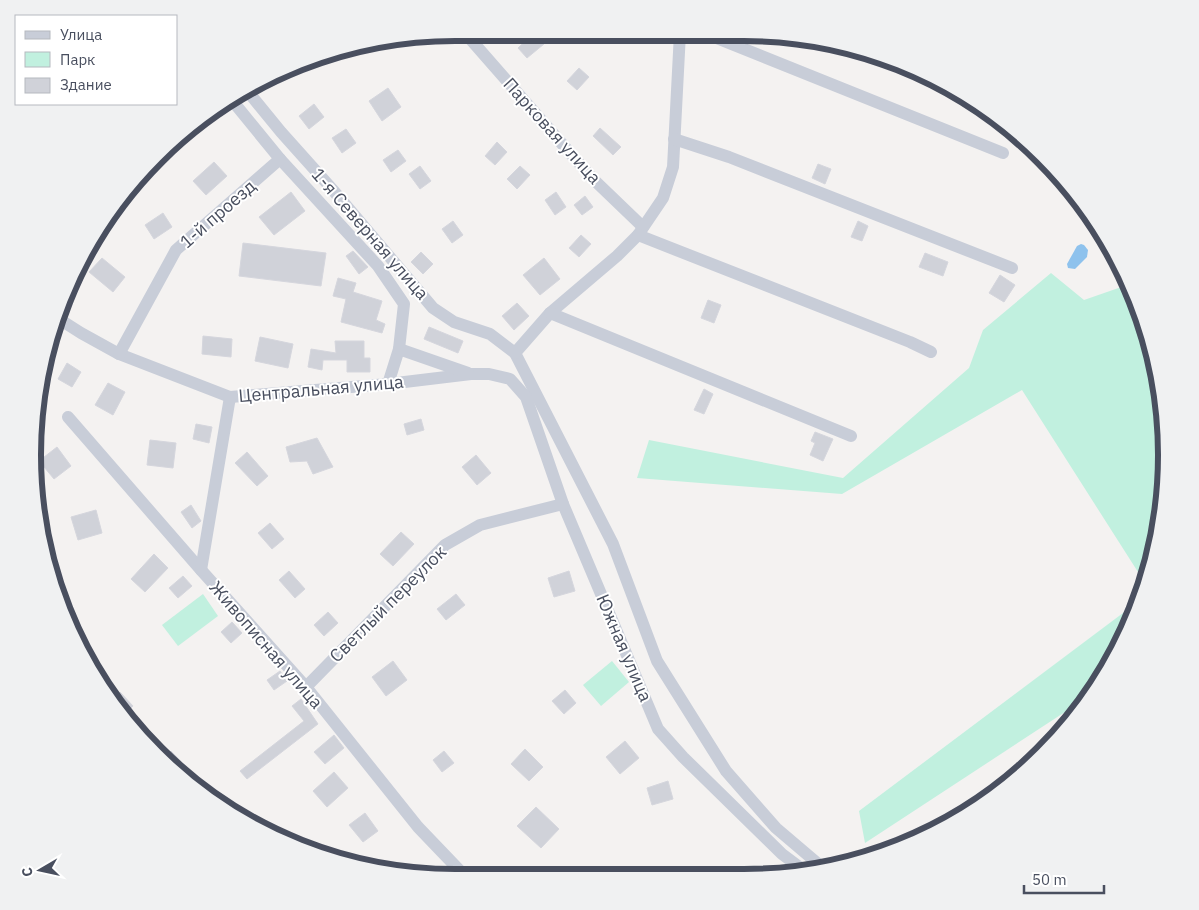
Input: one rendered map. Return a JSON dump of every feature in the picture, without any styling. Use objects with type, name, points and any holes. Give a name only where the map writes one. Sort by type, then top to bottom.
[{"type":"street","name":"Парковая улица","points":[[473,41],[640,231]]},
{"type":"street","points":[[680,41],[673,167],[663,198],[640,231],[617,256],[550,313],[515,353],[612,544],[657,661],[726,771],[776,828],[816,862]]},
{"type":"street","points":[[724,41],[1003,153]]},
{"type":"street","name":"1-я Северная улица","points":[[251,95],[280,132],[332,188],[433,308],[454,322],[490,334],[515,353]]},
{"type":"street","points":[[236,105],[280,159],[378,266],[404,304],[399,349],[388,384]]},
{"type":"street","points":[[674,139],[729,157],[1012,268]]},
{"type":"street","name":"1-й проезд","points":[[119,354],[176,250],[280,159]]},
{"type":"street","points":[[640,231],[931,352]]},
{"type":"street","points":[[550,313],[850,436]]},
{"type":"street","name":"Центральная улица","points":[[63,322],[119,354],[230,397],[388,384],[471,374],[489,374],[510,379]]},
{"type":"street","points":[[399,349],[471,374]]},
{"type":"street","name":"Южная улица","points":[[510,379],[526,397],[563,504],[658,729],[683,757],[782,854],[797,865]]},
{"type":"street","points":[[201,570],[230,397]]},
{"type":"street","name":"Живописная улица","points":[[68,417],[306,687],[418,827],[457,869]]},
{"type":"street","name":"Светлый переулок","points":[[306,687],[445,545],[480,525],[563,504]]},
{"type":"green space","points":[[1051,273],[1084,300],[1122,287],[1144,348],[1150,374],[1157,428],[1157,482],[1154,509],[1150,536],[1140,575],[1022,390],[842,494],[637,478],[649,440],[843,478],[969,368],[983,330]]},
{"type":"green space","points":[[203,594],[218,616],[178,646],[162,625]]},
{"type":"green space","points":[[1127,610],[1102,662],[1071,708],[865,843],[859,811]]},
{"type":"green space","points":[[612,661],[629,682],[601,706],[583,685]]},
{"type":"water","points":[[1081,244],[1088,250],[1087,257],[1075,269],[1068,268],[1067,264],[1077,246]]},
{"type":"building","points":[[525,41],[541,41],[544,44],[527,58],[518,48]]},
{"type":"building","points":[[579,68],[589,77],[577,90],[567,81]]},
{"type":"building","points":[[388,88],[401,107],[382,121],[369,101]]},
{"type":"building","points":[[314,104],[324,117],[309,129],[299,116]]},
{"type":"building","points":[[600,128],[621,147],[613,155],[593,136]]},
{"type":"building","points":[[346,129],[356,143],[342,153],[332,138]]},
{"type":"building","points":[[497,142],[507,152],[495,165],[485,156]]},
{"type":"building","points":[[398,150],[406,161],[391,172],[383,160]]},
{"type":"building","points":[[214,162],[227,176],[206,195],[193,181]]},
{"type":"building","points":[[818,164],[831,169],[825,184],[812,178]]},
{"type":"building","points":[[420,166],[431,181],[420,189],[409,174]]},
{"type":"building","points":[[520,166],[530,175],[517,189],[507,179]]},
{"type":"building","points":[[291,192],[305,211],[274,235],[259,217]]},
{"type":"building","points":[[556,192],[566,207],[555,215],[545,200]]},
{"type":"building","points":[[585,196],[593,207],[582,215],[574,205]]},
{"type":"building","points":[[163,213],[172,227],[154,239],[145,225]]},
{"type":"building","points":[[453,221],[463,235],[452,243],[442,229]]},
{"type":"building","points":[[858,221],[868,226],[862,241],[851,237]]},
{"type":"building","points":[[581,235],[591,244],[579,257],[569,248]]},
{"type":"building","points":[[243,243],[326,253],[321,286],[239,276]]},
{"type":"building","points":[[353,251],[368,267],[359,274],[346,256]]},
{"type":"building","points":[[421,252],[433,264],[423,274],[411,262]]},
{"type":"building","points":[[925,253],[948,262],[943,276],[919,267]]},
{"type":"building","points":[[102,258],[125,277],[113,292],[89,272]]},
{"type":"building","points":[[544,258],[560,279],[540,295],[523,275]]},
{"type":"building","points":[[1000,275],[1015,285],[1004,302],[989,293]]},
{"type":"building","points":[[338,278],[356,283],[353,292],[382,301],[376,320],[385,324],[382,333],[341,322],[346,299],[333,296]]},
{"type":"building","points":[[708,300],[721,305],[714,323],[701,318]]},
{"type":"building","points":[[517,303],[529,316],[514,330],[502,316]]},
{"type":"building","points":[[429,327],[463,341],[458,353],[424,339]]},
{"type":"building","points":[[203,336],[232,339],[231,357],[202,354]]},
{"type":"building","points":[[260,337],[293,344],[288,368],[255,361]]},
{"type":"building","points":[[335,341],[364,341],[364,358],[370,358],[370,372],[347,372],[347,360],[323,360],[322,370],[308,367],[311,349],[336,353]]},
{"type":"building","points":[[67,363],[81,372],[72,387],[58,379]]},
{"type":"building","points":[[108,383],[125,392],[113,415],[95,405]]},
{"type":"building","points":[[704,389],[713,394],[704,414],[694,410]]},
{"type":"building","points":[[421,419],[424,430],[407,435],[404,424]]},
{"type":"building","points":[[196,424],[212,427],[209,443],[193,439]]},
{"type":"building","points":[[815,432],[833,439],[823,461],[810,455],[815,443],[811,441]]},
{"type":"building","points":[[317,438],[333,467],[313,474],[307,461],[290,462],[286,447]]},
{"type":"building","points":[[150,440],[176,443],[173,468],[147,465]]},
{"type":"building","points":[[57,447],[71,466],[54,479],[41,464],[41,459]]},
{"type":"building","points":[[247,452],[268,476],[257,486],[235,463]]},
{"type":"building","points":[[476,455],[491,473],[477,485],[462,467]]},
{"type":"building","points":[[191,505],[201,521],[192,528],[181,512]]},
{"type":"building","points":[[96,510],[102,533],[78,540],[71,517]]},
{"type":"building","points":[[270,523],[284,539],[272,549],[258,533]]},
{"type":"building","points":[[401,532],[414,544],[393,566],[380,554]]},
{"type":"building","points":[[154,554],[168,568],[145,592],[131,579]]},
{"type":"building","points":[[289,571],[305,589],[295,598],[279,580]]},
{"type":"building","points":[[569,571],[575,591],[554,597],[548,578]]},
{"type":"building","points":[[183,576],[192,586],[178,598],[169,588]]},
{"type":"building","points":[[456,594],[465,605],[446,620],[437,609]]},
{"type":"building","points":[[328,612],[338,623],[324,636],[314,625]]},
{"type":"building","points":[[232,622],[242,633],[231,643],[221,632]]},
{"type":"building","points":[[393,661],[407,680],[386,696],[372,677]]},
{"type":"building","points":[[280,671],[287,681],[274,690],[267,680]]},
{"type":"building","points":[[565,690],[576,703],[564,714],[552,701]]},
{"type":"building","points":[[120,692],[133,706],[129,710],[127,707],[118,694]]},
{"type":"building","points":[[301,699],[318,724],[247,779],[240,771],[304,721],[292,706]]},
{"type":"building","points":[[334,735],[344,748],[325,764],[314,752]]},
{"type":"building","points":[[625,741],[639,758],[620,774],[606,757]]},
{"type":"building","points":[[525,749],[543,767],[529,781],[511,764]]},
{"type":"building","points":[[171,751],[185,766],[184,767],[168,754]]},
{"type":"building","points":[[444,751],[454,763],[442,772],[433,760]]},
{"type":"building","points":[[334,772],[348,788],[327,807],[313,791]]},
{"type":"building","points":[[668,781],[673,799],[652,805],[647,788]]},
{"type":"building","points":[[536,807],[559,829],[541,848],[517,826]]},
{"type":"building","points":[[365,813],[378,831],[363,842],[349,825]]}]
